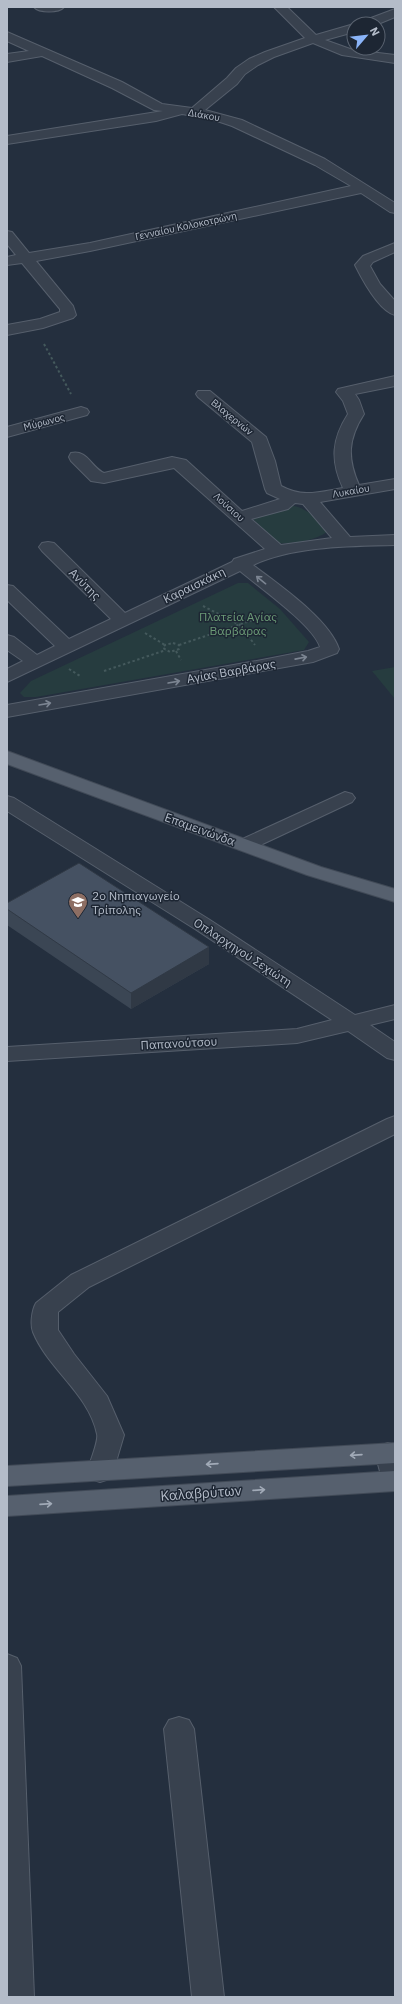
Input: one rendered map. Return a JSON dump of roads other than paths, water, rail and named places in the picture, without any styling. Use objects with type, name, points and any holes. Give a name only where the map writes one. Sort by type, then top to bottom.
[{"type":"main road","name":"Επαμεινώνδα","points":[[7,757],[314,871],[395,896]]},
{"type":"main road","points":[[7,1476],[100,1472],[391,1453]]},
{"type":"main road","name":"Καλαβρύτων","points":[[7,1506],[395,1480]]},
{"type":"street","points":[[40,7],[58,7]]},
{"type":"street","points":[[280,7],[313,39],[338,49],[395,59]]},
{"type":"street","points":[[375,9],[393,14]]},
{"type":"street","points":[[195,112],[232,81],[244,68],[281,50],[346,30]]},
{"type":"street","name":"Διάκου","points":[[7,36],[117,85],[155,105],[180,111],[213,115],[237,123],[320,162],[395,209]]},
{"type":"street","points":[[7,58],[44,52]]},
{"type":"street","points":[[7,140],[156,117],[180,111]]},
{"type":"street","name":"Γενναίου Κολοκοτρώνη","points":[[7,261],[104,244],[363,188]]},
{"type":"street","points":[[7,235],[68,309],[68,315],[43,323],[7,330]]},
{"type":"street","points":[[395,247],[368,259],[362,265],[374,286],[395,310]]},
{"type":"street","points":[[353,491],[348,481],[343,459],[343,442],[356,414],[351,400],[344,392],[395,381]]},
{"type":"street","name":"Βλαχερνών","points":[[204,394],[260,440],[268,461],[274,489],[288,497]]},
{"type":"street","name":"Μύρωνος","points":[[7,432],[81,412]]},
{"type":"street","name":"Λούσιου","points":[[77,457],[97,476],[104,478],[172,462],[180,464],[277,551]]},
{"type":"street","name":"Λυκαίου","points":[[308,499],[395,484]]},
{"type":"street","points":[[239,517],[282,505],[287,502],[288,497],[308,499],[345,542]]},
{"type":"street","name":"Καραισκάκη","points":[[9,672],[42,659],[240,563],[277,551],[308,545],[395,540]]},
{"type":"street","name":"Ανύτης","points":[[48,548],[122,620]]},
{"type":"street","name":"Αγίας Βαρβάρας","points":[[7,711],[270,664],[319,654],[330,649],[326,638],[297,609],[240,563]]},
{"type":"street","points":[[7,590],[67,647]]},
{"type":"street","points":[[7,641],[42,659]]},
{"type":"street","points":[[245,845],[345,798]]},
{"type":"street","name":"Οπλαρχηγού Σεχιώτη","points":[[7,802],[140,885],[395,1053]]},
{"type":"street","name":"Παπανούτσου","points":[[7,1054],[298,1036],[395,1012]]},
{"type":"street","points":[[100,1472],[111,1435],[98,1403],[64,1361],[45,1331],[45,1309],[80,1281],[395,1124]]},
{"type":"street","points":[[391,1453],[395,1480]]},
{"type":"street","points":[[7,1666],[18,1997]]},
{"type":"street","points":[[179,1729],[208,1997]]},
{"type":"place","name":"2ο Νηπιαγωγείο Τρίπολης","points":[[78,919]]},
{"type":"park label","name":"Πλατεία Αγίας Βαρβάρας","points":[[238,623]]}]
